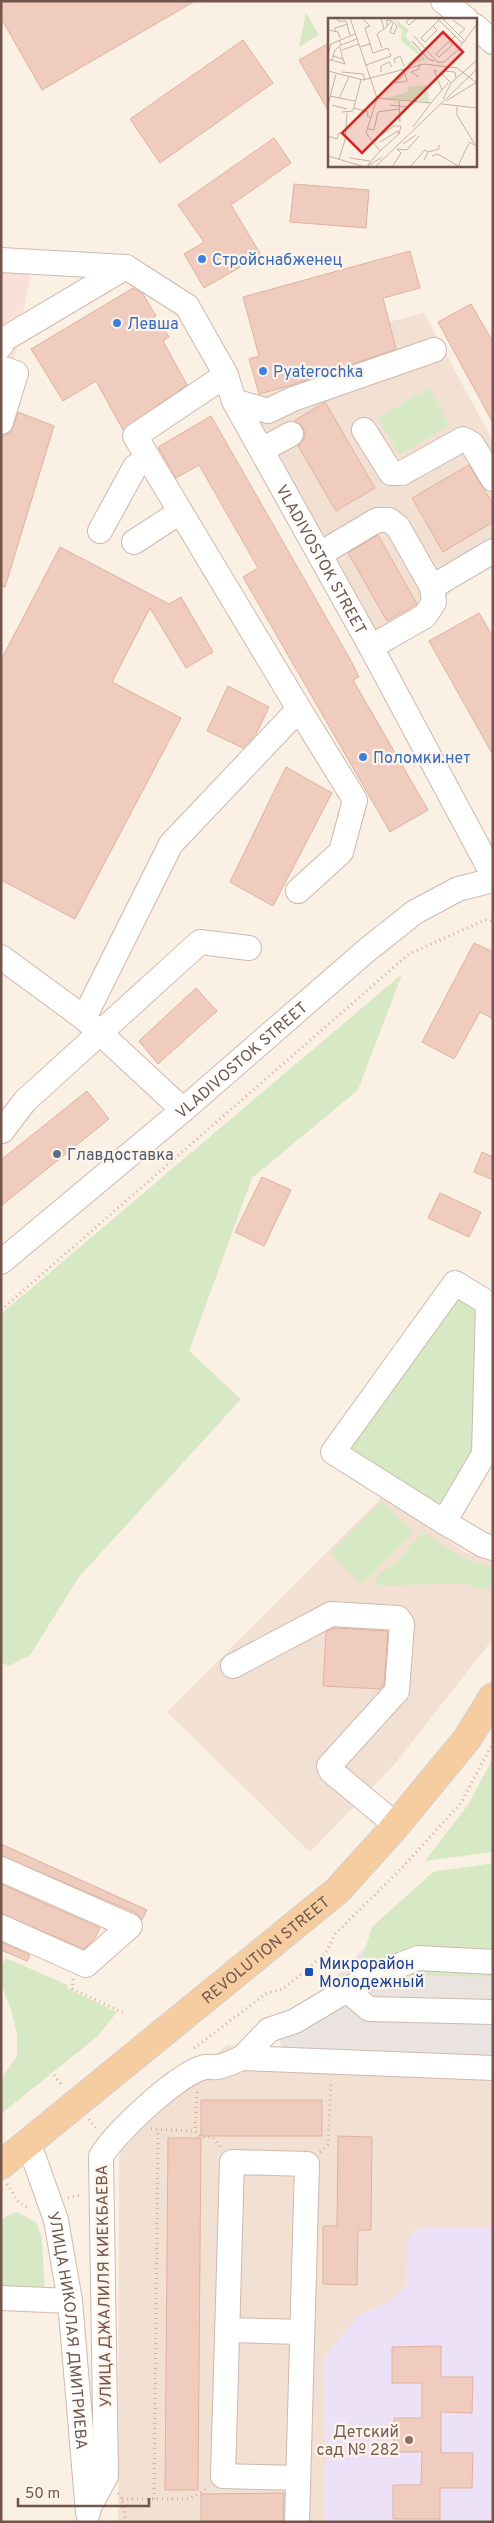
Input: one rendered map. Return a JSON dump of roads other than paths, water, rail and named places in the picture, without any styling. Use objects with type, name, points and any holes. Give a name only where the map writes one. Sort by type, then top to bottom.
[{"type":"main road","name":"REVOLUTION STREET","points":[[3,2174],[29,2144],[338,1890],[396,1825],[467,1738],[493,1697]]},
{"type":"street","points":[[476,27],[493,42]]},
{"type":"street","points":[[1,260],[126,267]]},
{"type":"street","points":[[1,346],[3,340],[126,267]]},
{"type":"street","name":"VLADIVOSTOK STREET","points":[[126,267],[188,306],[226,374],[234,400],[371,647],[493,875]]},
{"type":"street","points":[[234,400],[268,411],[293,399],[434,350]]},
{"type":"street","points":[[1,368],[16,373],[1,422]]},
{"type":"street","points":[[226,374],[135,436],[355,800],[341,852],[298,891]]},
{"type":"street","points":[[364,430],[391,474],[402,473],[463,439],[472,444],[493,479]]},
{"type":"street","points":[[262,450],[291,434]]},
{"type":"street","points":[[100,531],[135,467],[148,459]]},
{"type":"street","points":[[134,542],[180,512]]},
{"type":"street","points":[[320,554],[378,520],[389,520],[398,527],[432,587],[434,602],[425,616],[371,647]]},
{"type":"street","points":[[432,587],[493,552]]},
{"type":"street","points":[[93,1026],[171,844],[299,709]]},
{"type":"street","name":"VLADIVOSTOK STREET","points":[[1,1262],[183,1110],[367,950],[415,912],[458,889],[493,880]]},
{"type":"street","points":[[2,1131],[25,1102],[93,1026],[200,942],[249,948]]},
{"type":"street","points":[[3,961],[93,1026],[183,1110]]},
{"type":"street","points":[[444,1522],[484,1454],[490,1304],[455,1283],[333,1452],[444,1522],[490,1540]]},
{"type":"street","points":[[233,1666],[331,1614],[398,1618],[402,1624],[397,1691],[329,1766],[331,1771],[396,1825]]},
{"type":"street","points":[[1,1869],[130,1926],[86,1964],[1,1927]]},
{"type":"street","points":[[242,2058],[269,2030],[295,2021],[369,1977],[418,1958],[493,1962]]},
{"type":"street","points":[[348,1991],[369,2010],[493,2012]]},
{"type":"street","name":"УЛИЦА ДЖАЛИЛЯ КИЕКБАЕВА","points":[[88,2516],[106,2476],[101,2156],[113,2125],[190,2074],[197,2060],[217,2067],[242,2058],[493,2068]]},
{"type":"street","name":"УЛИЦА НИКОЛАЯ ДМИТРИЕВА","points":[[29,2144],[56,2220],[70,2301],[88,2516]]},
{"type":"street","points":[[297,2522],[307,2164],[232,2162],[223,2476],[298,2478]]},
{"type":"street","points":[[1,2298],[70,2301]]},
{"type":"street","points":[[227,2330],[302,2332]]},
{"type":"place","name":"Стройснабженец","points":[[202,259]]},
{"type":"place","name":"Левша","points":[[117,323]]},
{"type":"place","name":"Pyaterochka","points":[[263,371]]},
{"type":"place","name":"Поломки.нет","points":[[363,757]]},
{"type":"place","name":"Главдоставка","points":[[57,1154]]},
{"type":"place","name":"Микрорайон Молодежный","points":[[309,1972]]},
{"type":"place","name":"Детский сад № 282","points":[[409,2440]]}]
